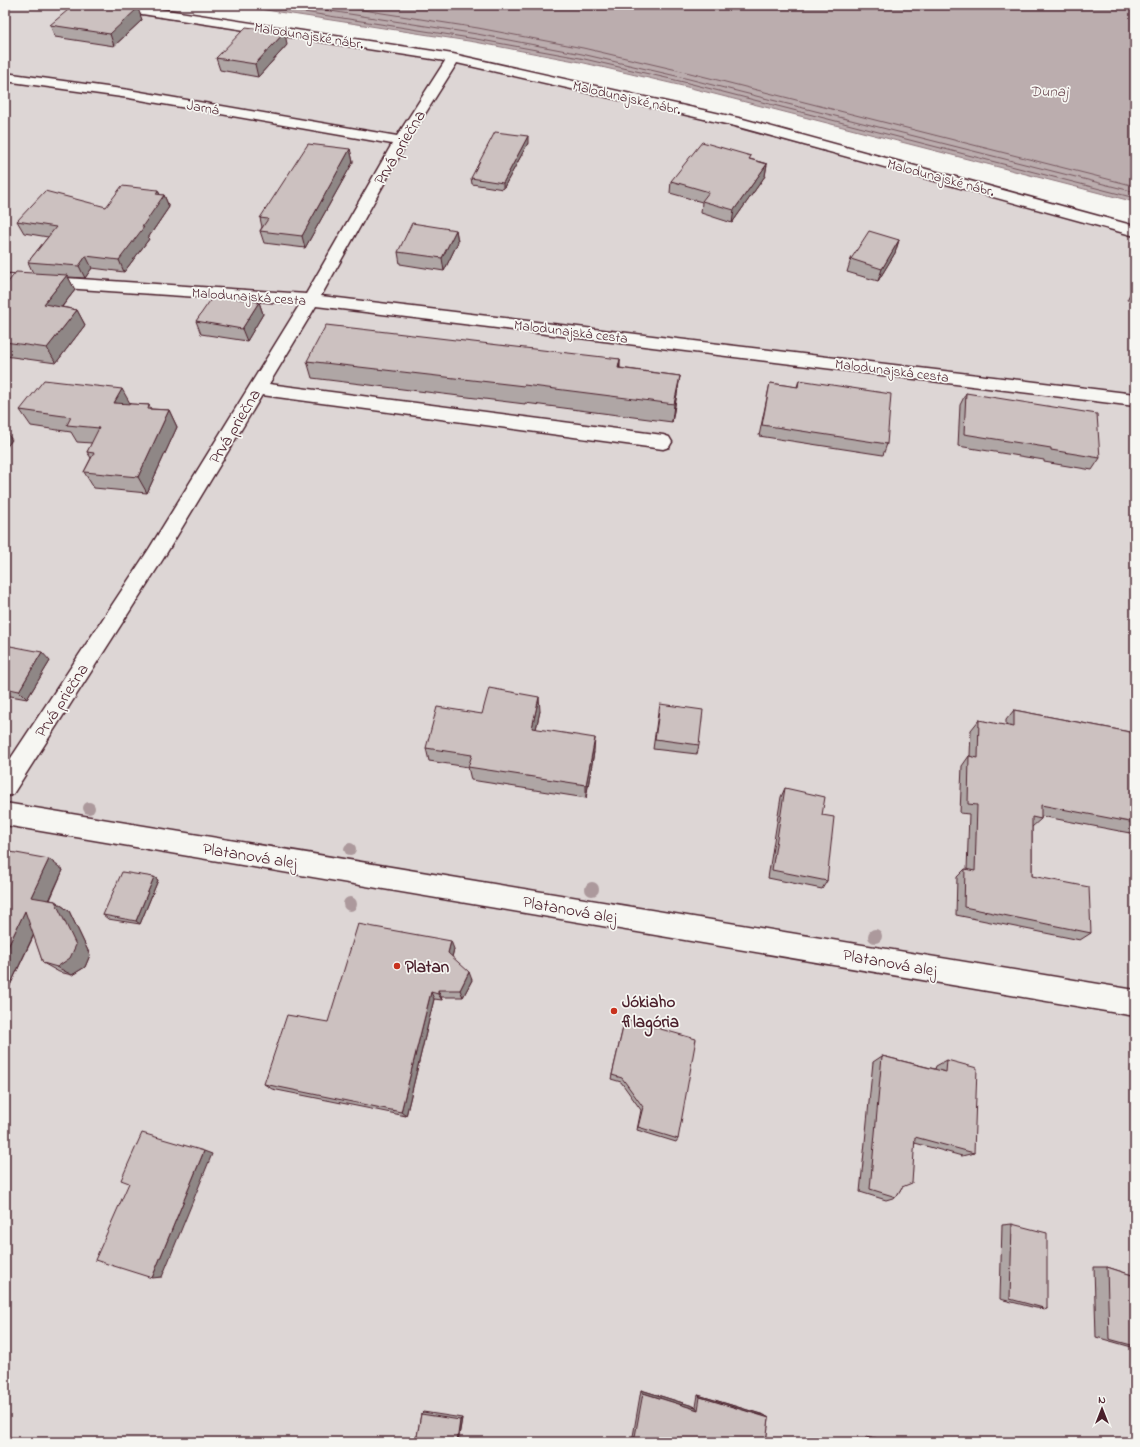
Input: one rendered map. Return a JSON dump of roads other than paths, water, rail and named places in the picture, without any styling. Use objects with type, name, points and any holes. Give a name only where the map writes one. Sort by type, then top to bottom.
[{"type":"street","name":"Malodunajské nábr.","points":[[110,5],[453,58],[738,122],[1135,231]]},
{"type":"street","name":"Prvá priečna","points":[[5,788],[156,554],[311,300],[401,141],[453,58]]},
{"type":"street","name":"Jarná","points":[[5,77],[129,94],[401,141]]},
{"type":"street","name":"Malodunajská cesta","points":[[5,279],[311,300],[1135,400]]},
{"type":"street","points":[[257,388],[663,442]]},
{"type":"street","name":"Platanová alej","points":[[5,814],[1135,1003]]},
{"type":"water","name":"Dunaj","points":[[233,5],[1135,5],[1135,202],[687,87],[580,62],[475,42]]},
{"type":"place","name":"Platan","points":[[397,966]]},
{"type":"place","name":"Jókiaho filagória","points":[[614,1011]]}]
